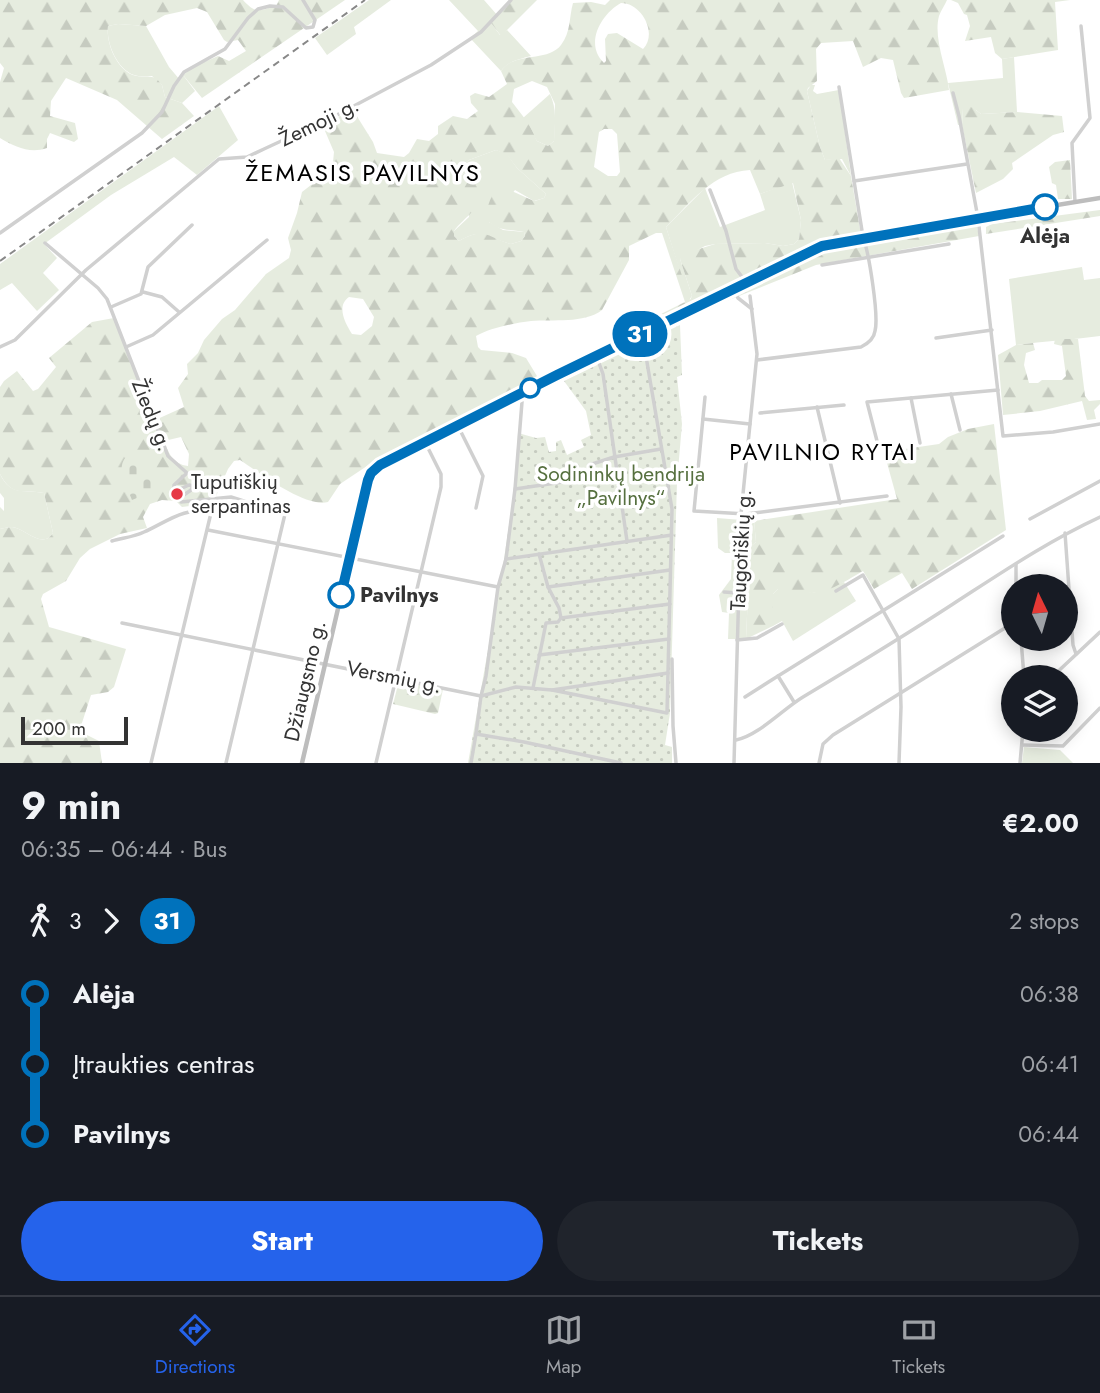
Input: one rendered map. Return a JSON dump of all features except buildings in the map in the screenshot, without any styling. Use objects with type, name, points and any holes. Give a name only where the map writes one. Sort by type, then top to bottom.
[{"type":"street","points":[[0,233],[142,133],[162,112],[181,75],[225,49],[258,9],[283,7],[306,28],[313,27],[315,20],[303,0]]},
{"type":"street","name":"Žemoji g.","points":[[0,347],[15,340],[82,274],[219,159],[247,157],[335,116],[431,65],[481,32],[511,0]]},
{"type":"street","points":[[1075,202],[1072,143],[1088,125],[1091,113],[1081,26]]},
{"type":"street","points":[[757,360],[861,347],[869,342],[876,331],[868,257],[839,87]]},
{"type":"street","points":[[953,93],[978,218],[1003,436],[1053,432],[1100,424]]},
{"type":"street","points":[[854,181],[967,164]]},
{"type":"street","points":[[710,190],[726,231],[736,269],[746,282]]},
{"type":"street","name":"Džiaugsmo g.","points":[[302,763],[371,473],[380,465],[596,355],[822,246],[1100,198]]},
{"type":"street","points":[[143,292],[146,270],[192,225]]},
{"type":"street","points":[[126,347],[153,335],[267,240]]},
{"type":"street","name":"Žiedų g.","points":[[45,243],[104,294],[111,307],[168,456],[187,473],[174,485],[174,489],[193,486],[181,497],[181,502],[231,497],[284,513],[279,543]]},
{"type":"street","points":[[822,265],[949,244]]},
{"type":"street","points":[[734,288],[738,298],[752,309]]},
{"type":"street","points":[[111,307],[143,292],[162,298],[179,312]]},
{"type":"street","name":"Taugotiškių g.","points":[[734,763],[741,514],[757,360],[750,296]]},
{"type":"street","points":[[936,338],[992,330]]},
{"type":"street","points":[[481,695],[511,688],[533,688],[667,713],[671,509],[642,333]]},
{"type":"street","points":[[596,355],[603,373],[627,541]]},
{"type":"street","points":[[877,441],[867,402],[998,390]]},
{"type":"street","points":[[471,763],[498,587],[506,559],[522,404],[519,394]]},
{"type":"street","points":[[951,394],[960,430]]},
{"type":"street","points":[[705,397],[694,511],[741,514],[887,496]]},
{"type":"street","points":[[911,398],[920,443]]},
{"type":"street","points":[[760,413],[844,405]]},
{"type":"street","points":[[817,407],[840,503]]},
{"type":"street","points":[[703,419],[750,424]]},
{"type":"street","points":[[457,425],[482,476],[476,508]]},
{"type":"street","points":[[376,763],[442,481],[425,442]]},
{"type":"street","points":[[589,465],[614,457],[661,449]]},
{"type":"street","points":[[515,489],[617,474]]},
{"type":"street","points":[[1030,519],[1100,481]]},
{"type":"street","points":[[111,541],[143,533],[177,514],[206,511],[211,514],[151,763]]},
{"type":"street","points":[[735,740],[743,738],[794,703],[1065,533],[1100,517]]},
{"type":"street","points":[[208,529],[498,587]]},
{"type":"street","points":[[1065,533],[1073,645],[1076,654]]},
{"type":"street","points":[[506,559],[672,535]]},
{"type":"street","points":[[745,697],[1003,536]]},
{"type":"street","points":[[226,763],[279,543]]},
{"type":"street","points":[[539,554],[548,587],[558,605],[561,618]]},
{"type":"street","points":[[1016,564],[1016,574]]},
{"type":"street","points":[[548,587],[671,570]]},
{"type":"street","points":[[836,591],[863,575],[899,639],[899,763]]},
{"type":"street","points":[[724,592],[738,593]]},
{"type":"street","points":[[533,688],[546,623],[558,622],[561,618],[670,604]]},
{"type":"street","name":"Versmių g.","points":[[122,623],[481,695]]},
{"type":"street","points":[[737,640],[757,638],[782,624]]},
{"type":"street","points":[[819,763],[822,747],[829,738],[1001,630]]},
{"type":"street","points":[[1065,665],[1100,632]]},
{"type":"street","points":[[539,655],[669,639]]},
{"type":"street","points":[[672,659],[676,763]]},
{"type":"street","points":[[552,690],[668,673]]},
{"type":"street","points":[[778,676],[794,703]]},
{"type":"street","points":[[1022,745],[1063,746],[1100,708]]},
{"type":"street","points":[[476,734],[621,763]]},
{"type":"street","points":[[1020,763],[1022,742]]},
{"type":"green space","points":[[0,0],[243,0],[251,8],[258,10],[276,6],[279,0],[345,0],[202,98],[183,75],[193,67],[218,56],[229,61],[246,51],[238,40],[224,40],[207,12],[197,8],[165,15],[146,26],[108,26],[111,47],[122,67],[133,75],[156,78],[162,85],[165,97],[182,103],[194,116],[162,139],[117,100],[66,78],[51,101],[50,116],[75,123],[78,139],[74,142],[50,133],[47,148],[29,150],[0,138],[0,82],[4,68],[0,63]]},
{"type":"green space","points":[[369,0],[391,0],[354,27],[356,34],[327,55],[315,38]]},
{"type":"green space","points":[[449,0],[484,0],[498,16],[491,23],[500,35],[507,30],[531,56],[511,63],[501,71],[470,38],[478,31]]},
{"type":"green space","points":[[512,0],[537,0],[501,36],[491,23]]},
{"type":"green space","points":[[610,0],[947,0],[939,16],[938,34],[949,90],[904,98],[893,60],[881,58],[863,67],[853,41],[821,43],[816,49],[817,81],[807,91],[825,160],[839,158],[851,176],[861,235],[817,245],[644,330],[643,323],[685,302],[662,233],[656,233],[629,246],[629,260],[602,310],[577,319],[517,323],[476,336],[481,350],[512,353],[526,358],[540,381],[370,464],[340,484],[328,502],[307,500],[295,495],[240,460],[234,461],[228,469],[213,503],[182,507],[176,501],[162,500],[150,504],[143,517],[147,528],[120,534],[90,549],[80,558],[66,581],[43,594],[41,599],[49,627],[126,649],[114,687],[108,692],[91,695],[80,729],[99,741],[102,763],[0,763],[0,529],[17,528],[39,539],[49,538],[53,533],[44,493],[14,490],[0,474],[0,387],[4,381],[17,371],[33,391],[38,389],[56,367],[49,358],[92,322],[114,318],[153,421],[184,407],[178,388],[188,374],[187,364],[222,319],[235,310],[266,274],[289,258],[291,250],[288,238],[302,192],[329,171],[333,162],[334,152],[322,124],[353,110],[377,153],[404,157],[417,139],[429,141],[438,134],[438,126],[453,116],[467,119],[478,111],[471,103],[470,96],[475,93],[489,97],[507,84],[501,71],[507,65],[548,54],[561,45],[568,30],[573,3],[591,2],[605,5]],"holes":[[[621,3],[635,8],[646,20],[649,35],[643,49],[617,33],[608,34],[605,39],[604,63],[598,55],[595,39],[597,30]],[[532,81],[547,87],[555,104],[554,141],[548,146],[537,141],[529,124],[512,102],[514,89]],[[612,129],[617,134],[620,172],[617,176],[608,176],[594,167],[599,132]],[[496,150],[507,155],[517,168],[546,194],[544,198],[535,201],[503,188],[493,194],[485,217],[498,228],[524,232],[525,236],[521,241],[511,244],[485,234],[475,234],[459,241],[454,236],[454,231],[478,204],[482,190],[477,174],[470,170],[460,176],[459,168],[469,160]],[[750,170],[760,194],[793,183],[801,220],[799,239],[794,244],[783,246],[765,243],[715,244],[683,254],[680,259],[692,296],[690,300],[666,227],[703,190],[725,176]],[[349,297],[363,299],[374,317],[372,326],[361,335],[352,334],[345,320],[343,305]],[[181,437],[189,454],[188,466],[175,461],[164,441]]]},
{"type":"green space","points":[[951,0],[1070,0],[1055,2],[1058,50],[1002,59],[995,53],[991,37],[965,41],[970,26],[967,15],[958,3]]},
{"type":"green space","points":[[108,26],[146,26],[169,67],[180,80],[183,75],[195,91],[182,103],[165,97],[162,85],[152,76],[136,76],[122,67],[114,55],[108,33]]},
{"type":"green space","points":[[1014,57],[1017,112],[981,114],[976,110],[963,108],[962,125],[958,125],[948,83],[1003,78],[1002,59]]},
{"type":"green space","points":[[811,85],[815,85],[813,91],[817,94],[839,90],[851,176],[842,159],[825,160],[807,91]]},
{"type":"green space","points":[[550,94],[555,123],[554,141],[548,146],[537,141],[523,118]]},
{"type":"green space","points":[[219,106],[238,140],[197,175],[174,157],[111,195],[44,244],[57,258],[43,273],[59,290],[37,311],[12,283],[0,290],[0,264]]},
{"type":"green space","points":[[965,106],[972,107],[981,114],[1017,112],[1062,116],[1064,132],[1053,135],[1012,163],[1013,169],[1003,179],[976,193],[962,125]]},
{"type":"green space","points":[[496,150],[507,154],[517,168],[546,194],[544,198],[534,201],[515,190],[489,222],[503,230],[524,232],[525,236],[521,241],[511,244],[479,234],[459,241],[454,236],[454,231],[469,217],[466,172],[460,176],[458,169],[469,160]]},
{"type":"green space","points":[[1070,160],[1072,199],[1058,199],[1049,167],[1055,162]]},
{"type":"green space","points":[[792,182],[801,220],[799,239],[794,244],[783,246],[765,243],[715,244],[705,246],[680,259],[692,296],[689,300],[666,227],[705,188],[720,227],[765,210],[760,194]]},
{"type":"green space","points":[[1100,210],[1100,216],[986,234],[986,227],[992,224]]},
{"type":"green space","points":[[977,227],[979,236],[816,265],[696,316],[694,310],[825,250],[861,242]]},
{"type":"green space","points":[[1082,267],[1084,280],[1100,278],[1100,336],[1016,345],[1009,279]]},
{"type":"green space","name":"Sodininkų bendrija „Pavilnys“","points":[[680,325],[682,375],[677,377],[682,424],[677,482],[670,713],[665,745],[672,747],[672,763],[468,763],[504,559],[514,492],[518,433],[536,438],[545,437],[549,452],[556,451],[556,442],[561,440],[567,455],[584,447],[581,440],[591,435],[586,411],[564,381]]},
{"type":"green space","points":[[1055,339],[1078,339],[1085,396],[1089,401],[1100,400],[1094,410],[1096,419],[1087,420],[1082,401],[1040,411],[1003,415],[998,355],[1016,345],[1033,343],[1035,350],[1026,353],[1024,365],[1029,383],[1062,380],[1066,376],[1062,346],[1054,344]]},
{"type":"green space","points":[[994,424],[1006,530],[912,589],[902,573],[874,589],[863,571],[825,591],[808,593],[778,589],[773,594],[773,626],[746,639],[750,547],[756,542],[754,521],[897,499],[884,452],[939,444],[968,429]]},
{"type":"green space","points":[[135,449],[158,485],[156,490],[132,500],[123,478],[122,466]]},
{"type":"green space","points":[[0,474],[13,489],[44,493],[53,533],[49,538],[39,539],[12,527],[0,529],[0,507],[4,511],[4,498],[0,493]]},
{"type":"green space","points":[[717,518],[754,521],[756,542],[750,547],[746,639],[728,639],[729,613],[722,612],[719,595],[731,579],[732,553],[725,553],[718,548]]},
{"type":"green space","points":[[844,582],[856,601],[793,641],[782,621],[773,626],[773,594],[778,589],[813,593]]},
{"type":"green space","points":[[399,681],[443,689],[438,713],[393,704]]},
{"type":"green space","points":[[1024,747],[1060,750],[1073,763],[1022,763]]},
{"type":"railway","points":[[0,261],[365,0]]},
{"type":"bus line","name":"31","points":[[341,595],[368,480],[380,465],[822,246],[1045,207]]},
{"type":"place","name":"Alėja","points":[[1045,207]]},
{"type":"place","name":"Tuputiškių serpantinas","points":[[177,494]]},
{"type":"place","name":"Pavilnys","points":[[341,595]]},
{"type":"district","name":"ŽEMASIS PAVILNYS","points":[[363,173]]},
{"type":"district","name":"PAVILNIO RYTAI","points":[[823,452]]}]
